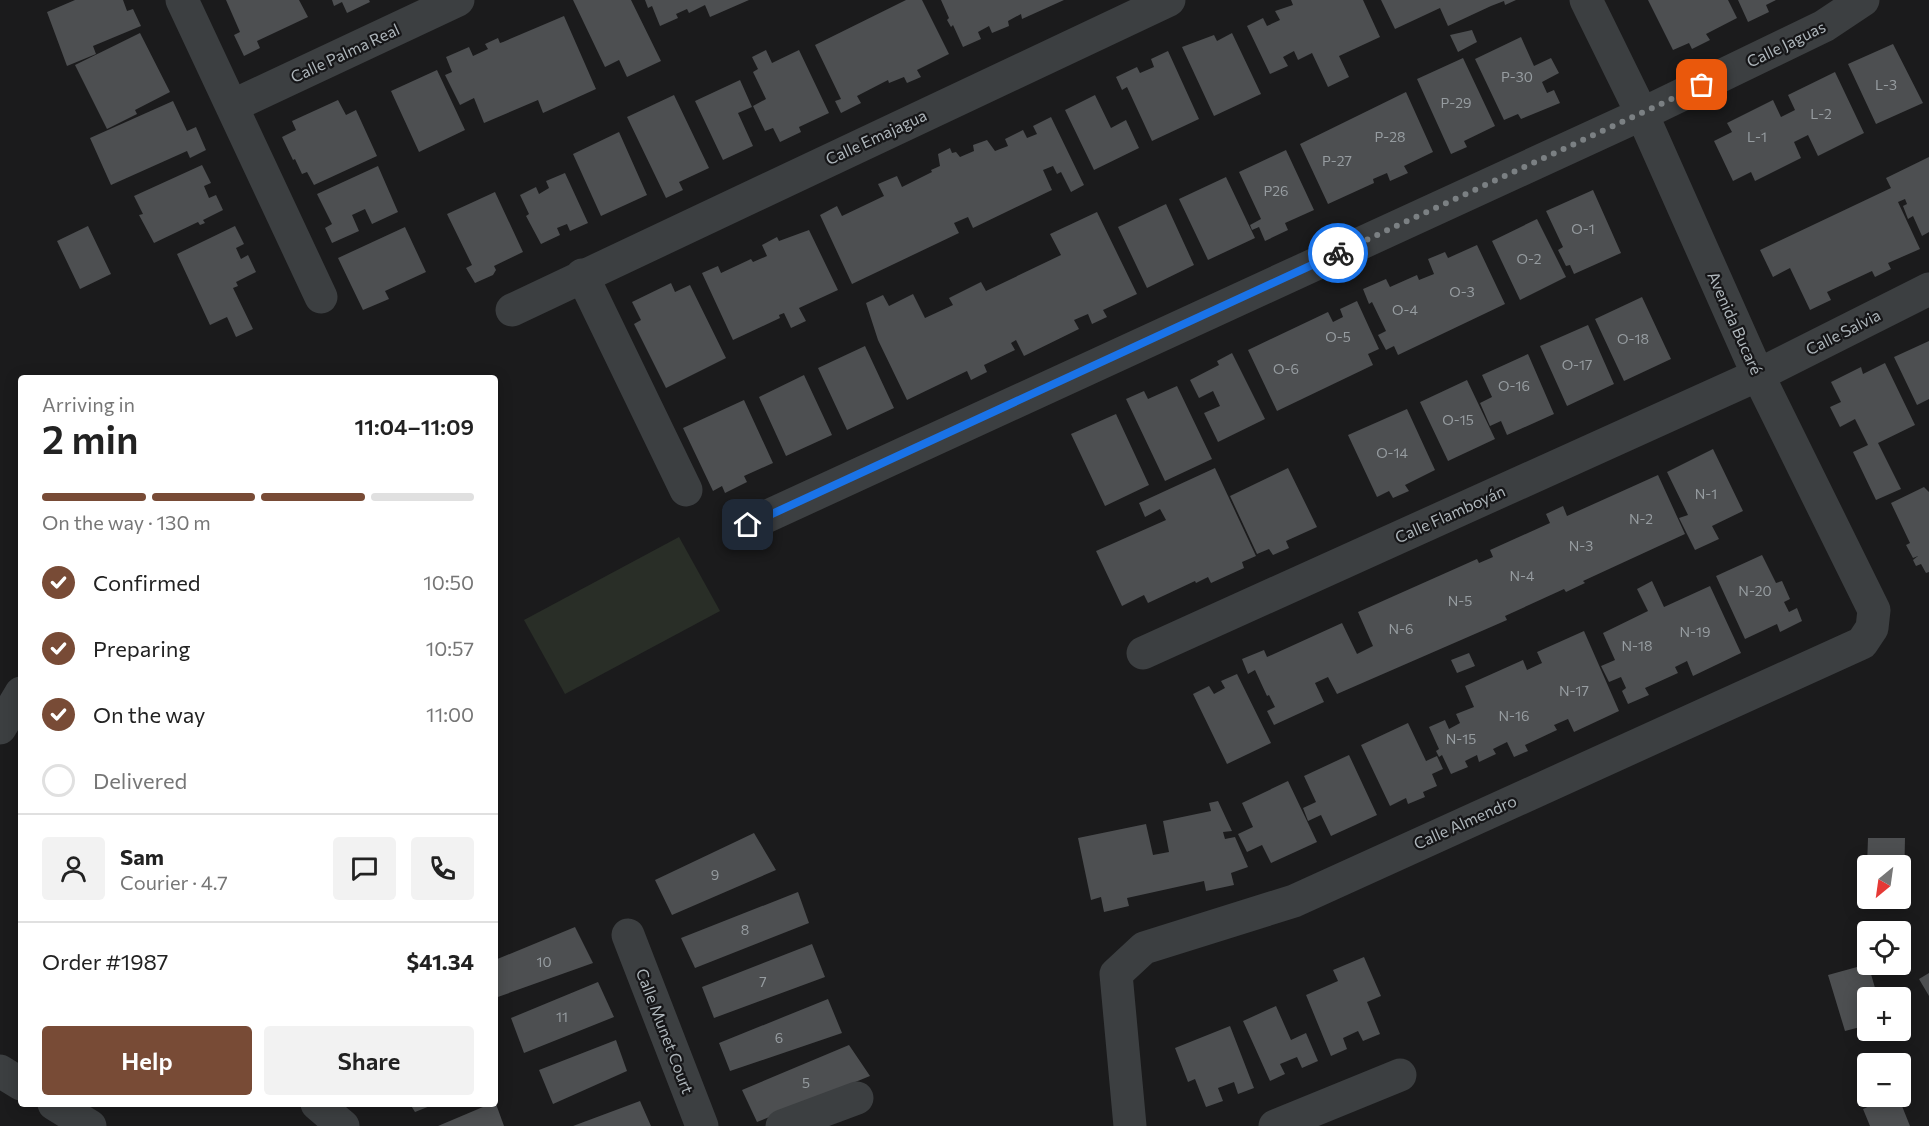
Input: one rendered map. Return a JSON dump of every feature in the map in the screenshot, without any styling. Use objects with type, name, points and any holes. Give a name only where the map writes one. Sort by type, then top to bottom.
[{"type":"street","points":[[182,0],[321,297]]},
{"type":"street","name":"Calle Palma Real","points":[[232,106],[458,0]]},
{"type":"street","name":"Calle Emajagua","points":[[512,310],[1169,0]]},
{"type":"street","name":"Avenida Bucaré","points":[[1587,0],[1642,114],[1758,375],[1874,609],[1872,628],[1862,643]]},
{"type":"street","name":"Calle Jaguas","points":[[748,525],[1642,114],[1824,26],[1863,0]]},
{"type":"street","points":[[582,275],[686,490]]},
{"type":"street","name":"Calle Salvia","points":[[1758,375],[1929,289]]},
{"type":"street","name":"Calle Flamboyán","points":[[1143,653],[1758,375]]},
{"type":"street","name":"Calle Almendro","points":[[1130,1126],[1116,974],[1144,948],[1294,901],[1862,643]]},
{"type":"street","points":[[0,728],[18,698]]},
{"type":"street","name":"Calle Munet Court","points":[[628,935],[702,1126]]},
{"type":"street","points":[[0,1071],[18,1082]]},
{"type":"street","points":[[1275,1126],[1400,1075]]},
{"type":"street","points":[[782,1126],[857,1098]]},
{"type":"street","points":[[59,1107],[90,1126]]},
{"type":"street","points":[[321,1107],[343,1126]]},
{"type":"shaded area","points":[[679,537],[720,611],[565,694],[524,620]]},
{"type":"building","points":[[75,0],[123,0],[127,11],[133,9],[141,26],[93,46],[96,54],[67,66],[47,12]]},
{"type":"building","points":[[226,0],[299,0],[308,17],[257,41],[260,48],[244,56],[234,35],[240,32]]},
{"type":"building","points":[[332,0],[369,0],[370,2],[347,13],[342,2],[334,6]]},
{"type":"building","points":[[573,0],[631,0],[661,61],[627,77],[619,60],[605,67]]},
{"type":"building","points":[[645,0],[749,0],[710,17],[705,5],[689,13],[687,9],[676,14],[678,18],[660,26],[652,6],[648,8]]},
{"type":"building","points":[[906,0],[922,0],[949,54],[917,70],[921,77],[907,83],[904,77],[889,83],[888,80],[857,96],[861,103],[841,113],[835,101],[841,99],[815,45]]},
{"type":"building","points":[[941,0],[1064,0],[1022,19],[1021,14],[1008,21],[1009,26],[992,33],[989,26],[978,32],[981,39],[963,47],[953,25],[951,27],[947,20],[949,18]]},
{"type":"building","points":[[1291,0],[1363,0],[1380,37],[1339,56],[1349,77],[1328,87],[1312,53],[1298,60],[1294,51],[1283,57],[1288,66],[1270,74],[1247,26],[1263,18],[1267,26],[1280,20],[1275,11],[1293,5]]},
{"type":"building","points":[[1381,0],[1516,0],[1505,5],[1504,1],[1448,26],[1440,8],[1395,29]]},
{"type":"building","points":[[1648,0],[1728,0],[1737,18],[1706,34],[1710,40],[1692,49],[1689,43],[1673,50]]},
{"type":"building","points":[[1738,0],[1776,0],[1766,5],[1769,12],[1748,22]]},
{"type":"building","points":[[564,16],[596,89],[543,113],[538,100],[484,123],[474,98],[460,105],[445,75],[452,72],[446,57],[469,47],[473,56],[488,49],[485,44],[498,38],[500,43],[503,42]]},
{"type":"building","points":[[1472,30],[1477,42],[1458,52],[1450,35]]},
{"type":"building","points":[[140,33],[170,92],[135,110],[137,114],[107,129],[75,65]]},
{"type":"building","points":[[1232,33],[1261,94],[1214,116],[1182,47],[1214,35],[1217,41]]},
{"type":"building","points":[[1521,37],[1534,66],[1551,58],[1559,73],[1542,82],[1547,93],[1554,90],[1560,103],[1521,119],[1518,114],[1504,120],[1475,59]]},
{"type":"building","points":[[1893,44],[1923,103],[1876,124],[1848,64]]},
{"type":"building","points":[[766,50],[772,63],[799,50],[829,113],[799,127],[801,132],[780,142],[773,128],[765,131],[753,106],[766,99],[753,72],[758,69],[752,57]]},
{"type":"building","points":[[1168,51],[1199,119],[1152,141],[1127,87],[1122,90],[1116,77],[1137,67],[1140,73],[1154,67],[1151,59]]},
{"type":"building","points":[[1463,58],[1495,126],[1464,141],[1467,147],[1451,154],[1417,79]]},
{"type":"building","points":[[437,70],[465,130],[419,152],[391,91]]},
{"type":"building","points":[[1835,72],[1864,133],[1818,156],[1808,135],[1794,142],[1801,158],[1755,181],[1751,172],[1733,181],[1714,141],[1732,132],[1727,123],[1773,100],[1781,117],[1795,110],[1788,95]]},
{"type":"building","points":[[740,80],[752,107],[738,113],[753,146],[723,160],[695,101]]},
{"type":"building","points":[[1406,92],[1433,152],[1404,166],[1408,173],[1390,181],[1387,173],[1373,179],[1374,183],[1328,204],[1300,144]]},
{"type":"building","points":[[674,95],[709,168],[679,182],[683,190],[666,198],[627,117]]},
{"type":"building","points":[[1095,95],[1111,128],[1126,120],[1139,148],[1094,170],[1065,110]]},
{"type":"building","points":[[338,100],[346,115],[356,110],[377,156],[314,185],[307,172],[302,174],[282,137],[296,130],[292,121]]},
{"type":"building","points":[[173,101],[187,131],[196,127],[206,150],[190,158],[187,151],[111,185],[90,138]]},
{"type":"building","points":[[1051,117],[1084,185],[1071,192],[1061,172],[1057,174],[1053,166],[1043,170],[1052,190],[973,228],[968,217],[954,223],[959,233],[852,284],[820,215],[837,206],[842,216],[884,196],[878,184],[897,176],[902,187],[932,172],[931,170],[940,166],[938,154],[950,148],[952,153],[956,152],[960,157],[974,151],[973,145],[987,140],[995,151],[1008,146],[1005,139],[1023,130],[1027,138],[1037,134],[1033,126]]},
{"type":"building","points":[[619,132],[647,195],[601,216],[573,154]]},
{"type":"building","points":[[1286,150],[1314,210],[1285,223],[1288,230],[1265,241],[1259,227],[1252,230],[1250,225],[1261,219],[1239,172]]},
{"type":"building","points":[[1929,157],[1929,232],[1922,236],[1913,216],[1908,219],[1903,206],[1907,204],[1905,199],[1898,202],[1920,249],[1888,263],[1891,269],[1875,277],[1872,271],[1827,292],[1831,300],[1810,310],[1790,268],[1773,277],[1760,250],[1891,188],[1886,178]]},
{"type":"building","points":[[202,165],[211,183],[204,186],[209,198],[216,195],[223,210],[203,220],[205,223],[200,225],[198,222],[154,243],[139,215],[143,214],[134,196]]},
{"type":"building","points":[[378,166],[398,212],[372,224],[365,209],[352,215],[359,231],[332,243],[325,228],[332,224],[317,194]]},
{"type":"building","points":[[565,173],[588,223],[570,231],[567,224],[557,228],[560,235],[541,244],[526,216],[529,214],[520,195],[536,187],[539,194],[549,188],[546,181]]},
{"type":"building","points":[[1226,177],[1255,238],[1208,260],[1179,199]]},
{"type":"building","points":[[1593,190],[1621,253],[1574,274],[1570,265],[1566,266],[1558,250],[1563,247],[1546,211]]},
{"type":"building","points":[[495,192],[523,252],[494,266],[496,270],[493,275],[475,283],[466,268],[472,265],[447,214]]},
{"type":"building","points":[[1166,204],[1194,265],[1147,288],[1118,227]]},
{"type":"building","points":[[1097,212],[1137,294],[1103,310],[1107,317],[1092,324],[1088,314],[1074,320],[1079,329],[1024,356],[1016,340],[1011,343],[1015,350],[984,365],[987,372],[971,380],[967,371],[907,400],[878,340],[866,303],[883,295],[889,306],[913,294],[925,318],[953,305],[949,298],[981,282],[986,291],[1061,255],[1050,234]]},
{"type":"building","points":[[1537,219],[1566,277],[1520,300],[1492,241]]},
{"type":"building","points":[[88,226],[111,274],[80,289],[57,241]]},
{"type":"building","points":[[235,226],[244,244],[236,248],[241,259],[248,255],[256,272],[236,282],[238,286],[233,288],[253,329],[236,337],[227,317],[210,325],[177,254]]},
{"type":"building","points":[[405,227],[426,272],[385,291],[389,299],[363,310],[338,258]]},
{"type":"building","points":[[809,230],[838,290],[799,308],[806,321],[791,328],[784,313],[779,315],[780,318],[733,340],[702,273],[718,266],[721,273],[751,259],[753,262],[767,256],[762,245],[777,237],[779,241]]},
{"type":"building","points":[[1477,245],[1505,304],[1398,355],[1394,346],[1386,350],[1378,335],[1386,331],[1372,302],[1369,304],[1363,289],[1386,279],[1390,287],[1417,275],[1419,280],[1434,274],[1428,259],[1445,252],[1448,258]]},
{"type":"building","points":[[671,283],[675,292],[690,285],[726,358],[666,388],[634,324],[641,320],[632,302]]},
{"type":"building","points":[[1642,297],[1671,359],[1624,381],[1595,319]]},
{"type":"building","points":[[1357,301],[1379,349],[1368,354],[1373,365],[1277,411],[1248,350],[1328,312],[1333,322],[1343,317],[1340,309]]},
{"type":"building","points":[[1588,325],[1614,384],[1567,406],[1540,346]]},
{"type":"building","points":[[1929,341],[1929,399],[1917,405],[1894,357]]},
{"type":"building","points":[[865,346],[894,408],[847,430],[818,368]]},
{"type":"building","points":[[1232,353],[1265,419],[1218,442],[1204,413],[1220,406],[1213,391],[1199,398],[1190,380],[1219,365],[1217,361]]},
{"type":"building","points":[[1528,354],[1554,414],[1507,435],[1501,421],[1490,426],[1480,403],[1492,397],[1482,375]]},
{"type":"building","points":[[1885,363],[1915,425],[1878,443],[1901,489],[1876,500],[1853,452],[1868,445],[1855,419],[1840,427],[1830,407],[1841,402],[1831,382],[1861,367],[1863,374]]},
{"type":"building","points":[[804,375],[832,435],[786,456],[759,397]]},
{"type":"building","points":[[1467,380],[1495,439],[1448,461],[1420,402]]},
{"type":"building","points":[[1177,386],[1212,459],[1165,481],[1126,399],[1144,391],[1148,399]]},
{"type":"building","points":[[744,400],[773,463],[744,476],[747,482],[725,493],[722,486],[713,491],[683,428]]},
{"type":"building","points":[[1407,409],[1435,470],[1405,485],[1409,491],[1393,498],[1389,491],[1377,497],[1348,435]]},
{"type":"building","points":[[1116,414],[1149,485],[1105,506],[1071,434]]},
{"type":"building","points":[[1713,449],[1743,511],[1712,526],[1719,539],[1695,550],[1679,518],[1688,515],[1667,472]]},
{"type":"building","points":[[1215,468],[1256,556],[1242,562],[1244,568],[1211,583],[1208,577],[1148,603],[1144,595],[1122,606],[1096,551],[1166,520],[1160,509],[1145,517],[1139,503]]},
{"type":"building","points":[[1288,468],[1317,527],[1286,541],[1289,548],[1273,555],[1269,549],[1257,554],[1230,496]]},
{"type":"building","points":[[1658,475],[1685,534],[1583,581],[1585,583],[1566,592],[1564,589],[1505,616],[1507,620],[1337,694],[1328,677],[1315,683],[1324,702],[1274,725],[1267,711],[1275,707],[1269,695],[1267,696],[1255,670],[1248,674],[1242,659],[1264,650],[1267,657],[1342,623],[1357,654],[1373,646],[1358,612],[1477,559],[1479,563],[1493,557],[1490,550],[1550,523],[1546,514],[1563,506],[1567,516]]},
{"type":"building","points":[[1924,487],[1929,492],[1929,572],[1926,573],[1921,564],[1916,566],[1913,560],[1918,556],[1913,558],[1906,545],[1910,543],[1891,503]]},
{"type":"building","points":[[1762,555],[1776,583],[1782,581],[1790,599],[1784,602],[1789,612],[1797,608],[1802,621],[1780,632],[1777,624],[1745,639],[1716,576]]},
{"type":"building","points":[[1652,581],[1664,607],[1710,586],[1741,653],[1693,676],[1687,661],[1675,667],[1678,673],[1645,688],[1649,695],[1628,704],[1622,691],[1626,688],[1621,677],[1609,682],[1601,666],[1615,660],[1603,633],[1648,611],[1637,589]]},
{"type":"building","points":[[1584,631],[1619,711],[1574,732],[1568,719],[1554,725],[1557,730],[1525,745],[1528,751],[1514,757],[1507,742],[1493,749],[1496,754],[1479,762],[1477,755],[1465,761],[1468,767],[1451,774],[1442,755],[1439,757],[1436,751],[1439,749],[1429,727],[1445,720],[1449,729],[1460,723],[1456,714],[1474,707],[1465,686],[1523,660],[1527,670],[1542,663],[1537,652]]},
{"type":"building","points":[[1469,653],[1475,666],[1457,673],[1451,660]]},
{"type":"building","points":[[1237,674],[1271,743],[1227,764],[1193,694],[1209,686],[1214,694],[1225,688],[1221,681]]},
{"type":"building","points":[[1408,723],[1426,761],[1437,756],[1443,769],[1432,774],[1437,786],[1423,792],[1425,797],[1408,804],[1406,798],[1390,806],[1361,745]]},
{"type":"building","points":[[1349,755],[1377,815],[1331,836],[1321,815],[1308,821],[1303,808],[1316,802],[1304,776]]},
{"type":"building","points":[[1288,781],[1317,842],[1271,863],[1262,845],[1247,852],[1238,834],[1253,827],[1242,803]]},
{"type":"building","points":[[1218,801],[1232,831],[1223,832],[1225,839],[1235,837],[1248,867],[1231,873],[1234,885],[1206,891],[1204,881],[1127,898],[1129,906],[1104,912],[1101,897],[1091,900],[1078,838],[1146,824],[1153,855],[1169,852],[1163,821],[1211,811],[1209,803]]},
{"type":"building","points":[[754,833],[776,870],[672,915],[655,880]]},
{"type":"building","points":[[1868,838],[1905,838],[1905,855],[1867,855]]},
{"type":"building","points":[[798,892],[809,923],[695,968],[681,938]]},
{"type":"building","points":[[575,927],[593,963],[498,997],[498,959]]},
{"type":"building","points":[[812,944],[825,977],[714,1018],[702,987]]},
{"type":"building","points":[[1364,957],[1381,996],[1367,1002],[1380,1034],[1363,1041],[1358,1031],[1343,1038],[1347,1049],[1331,1056],[1306,995],[1338,981],[1333,970]]},
{"type":"building","points":[[1857,967],[1857,975],[1871,975],[1875,987],[1857,987],[1857,1028],[1845,1031],[1828,975]]},
{"type":"building","points":[[1929,973],[1929,996],[1919,979]]},
{"type":"building","points":[[598,982],[614,1017],[524,1053],[511,1018]]},
{"type":"building","points":[[828,999],[842,1033],[730,1071],[719,1043]]},
{"type":"building","points":[[1276,1006],[1291,1040],[1306,1033],[1318,1061],[1302,1068],[1297,1057],[1280,1064],[1285,1074],[1270,1081],[1243,1021]]},
{"type":"building","points":[[1230,1026],[1254,1088],[1238,1094],[1234,1082],[1218,1088],[1223,1101],[1206,1107],[1195,1079],[1188,1082],[1175,1048]]},
{"type":"building","points":[[616,1040],[627,1071],[553,1104],[539,1070]]},
{"type":"building","points":[[849,1045],[870,1076],[757,1122],[742,1090]]},
{"type":"building","points":[[640,1101],[651,1126],[573,1126]]},
{"type":"building","points":[[412,1107],[428,1107],[415,1112]]},
{"type":"building","points":[[483,1107],[497,1107],[504,1126],[438,1126]]},
{"type":"building","points":[[1902,1107],[1910,1126],[1870,1126],[1863,1109]]},
{"type":"way so far","points":[[1338,253],[1702,85]]},
{"type":"route","points":[[748,525],[1338,253]]}]
